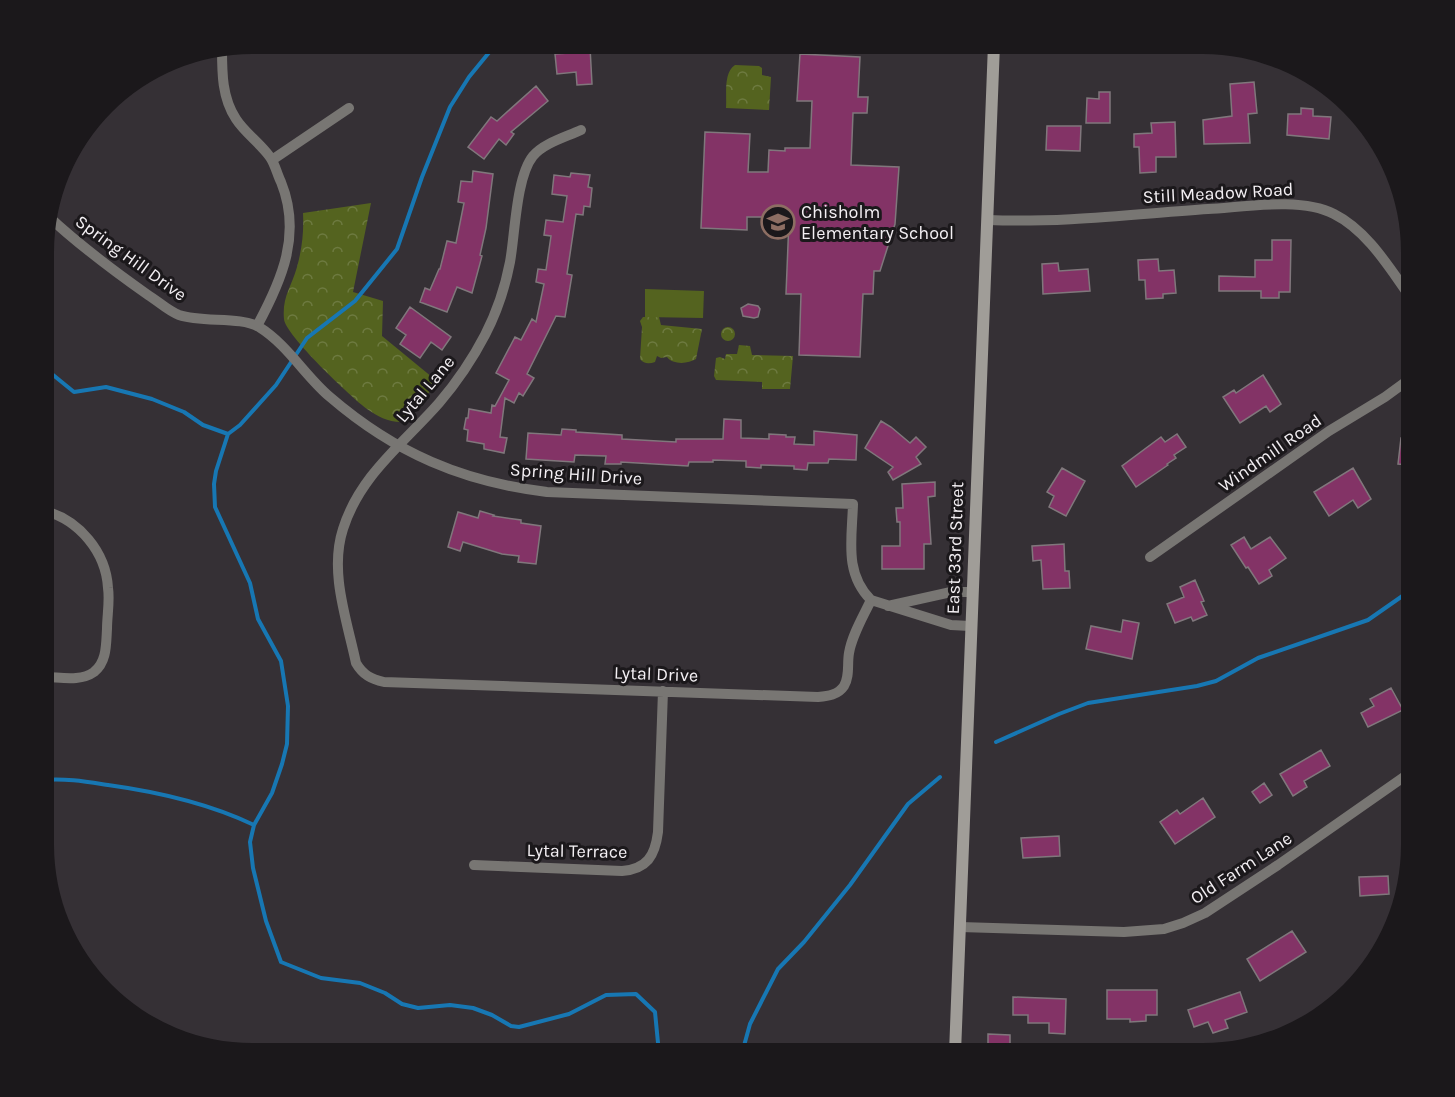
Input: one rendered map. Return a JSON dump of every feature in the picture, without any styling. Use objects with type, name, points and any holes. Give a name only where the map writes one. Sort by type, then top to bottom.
[{"type":"street","name":"East 33rd Street","points":[[955,1043],[994,54]]},
{"type":"street","points":[[222,57],[226,101],[237,120],[272,160],[286,196],[290,225],[287,258],[273,295],[257,326]]},
{"type":"street","points":[[272,160],[349,108]]},
{"type":"street","name":"Lytal Lane","points":[[372,679],[364,674],[356,663],[338,577],[339,553],[344,527],[355,499],[383,460],[438,403],[464,371],[485,335],[498,307],[505,284],[520,194],[529,163],[534,155],[546,146],[581,130]]},
{"type":"street","name":"Still Meadow Road","points":[[988,220],[1039,220],[1303,205],[1334,213],[1354,227],[1401,284]]},
{"type":"street","name":"Spring Hill Drive","points":[[56,223],[126,280],[177,314],[203,321],[238,321],[257,326],[280,344],[329,396],[374,431],[425,460],[472,478],[525,490],[547,492],[854,504],[852,566],[855,580],[861,591],[871,600]]},
{"type":"street","name":"Windmill Road","points":[[1150,556],[1329,431],[1401,384]]},
{"type":"street","points":[[54,514],[64,518],[79,530],[98,553],[105,567],[109,588],[106,642],[101,665],[92,673],[81,678],[54,677]]},
{"type":"street","points":[[888,606],[946,593],[972,592]]},
{"type":"street","points":[[871,600],[951,625],[970,627]]},
{"type":"street","name":"Lytal Drive","points":[[372,679],[384,682],[830,696],[839,692],[847,680],[848,655],[871,600]]},
{"type":"street","name":"Lytal Terrace","points":[[474,865],[622,871],[633,870],[650,859],[656,847],[658,832],[663,691]]},
{"type":"street","name":"Old Farm Lane","points":[[960,927],[1124,932],[1164,929],[1183,923],[1205,913],[1278,865],[1401,778]]},
{"type":"green space","points":[[735,65],[759,66],[762,68],[762,75],[771,77],[769,110],[726,108],[727,79]]},
{"type":"green space","points":[[371,203],[353,292],[383,301],[382,336],[438,382],[401,422],[383,418],[359,403],[307,352],[287,327],[284,319],[286,298],[300,254],[303,213]]},
{"type":"green space","points":[[645,289],[704,291],[703,318],[645,317]]},
{"type":"green space","points":[[643,317],[659,317],[661,325],[702,329],[696,359],[681,363],[667,357],[657,356],[655,362],[642,361],[640,359],[642,327],[640,321]]},
{"type":"green space","points":[[725,327],[731,327],[735,334],[731,341],[725,341],[721,337],[721,331]]},
{"type":"green space","points":[[739,345],[750,346],[752,355],[793,356],[790,389],[762,389],[762,382],[716,380],[714,376],[716,358],[725,359],[726,354],[737,354]]},
{"type":"building","points":[[555,54],[590,54],[592,84],[577,85],[576,72],[557,74]]},
{"type":"building","points":[[800,54],[860,57],[858,97],[868,97],[867,113],[853,113],[851,165],[899,167],[895,224],[880,271],[874,271],[873,294],[863,294],[860,357],[799,355],[801,294],[786,294],[789,220],[782,220],[782,217],[747,217],[747,230],[701,228],[705,132],[750,134],[748,172],[768,172],[769,150],[810,148],[812,101],[797,101]]},
{"type":"building","points":[[1254,82],[1257,113],[1248,114],[1250,143],[1204,144],[1203,120],[1232,116],[1230,84]]},
{"type":"building","points":[[536,86],[548,101],[511,132],[514,134],[506,145],[499,139],[484,159],[468,147],[491,117],[497,121]]},
{"type":"building","points":[[1099,92],[1110,92],[1110,123],[1086,123],[1087,98],[1099,99]]},
{"type":"building","points":[[1301,108],[1313,109],[1313,116],[1331,117],[1329,139],[1287,135],[1288,114],[1301,114]]},
{"type":"building","points":[[1175,122],[1176,157],[1156,157],[1156,172],[1140,173],[1139,147],[1134,147],[1134,134],[1152,133],[1151,123]]},
{"type":"building","points":[[1047,126],[1081,126],[1080,151],[1046,150]]},
{"type":"building","points":[[473,171],[493,174],[480,255],[482,256],[472,293],[457,287],[447,312],[420,302],[425,288],[430,290],[440,269],[447,241],[456,243],[464,203],[458,202],[461,181],[472,182]]},
{"type":"building","points":[[571,173],[590,175],[588,187],[592,188],[590,207],[584,206],[583,215],[576,214],[567,274],[572,275],[565,317],[556,316],[527,374],[534,378],[523,396],[519,393],[514,403],[505,398],[500,437],[507,438],[504,453],[484,449],[484,444],[467,441],[468,430],[464,429],[466,418],[468,418],[469,409],[491,413],[492,405],[495,406],[509,380],[496,373],[515,337],[521,340],[532,319],[536,322],[544,284],[536,282],[538,269],[546,270],[551,236],[544,235],[546,220],[563,222],[567,196],[552,194],[554,175],[570,177]]},
{"type":"building","points":[[1272,240],[1291,240],[1290,292],[1279,292],[1279,298],[1261,298],[1261,291],[1219,291],[1219,276],[1255,277],[1255,260],[1272,260]]},
{"type":"building","points":[[1158,259],[1159,271],[1174,270],[1176,293],[1163,294],[1163,298],[1146,299],[1145,280],[1139,280],[1138,260]]},
{"type":"building","points":[[1058,263],[1059,271],[1088,269],[1090,291],[1043,294],[1042,264]]},
{"type":"building","points":[[748,304],[758,306],[760,309],[758,317],[743,316],[741,308]]},
{"type":"building","points":[[410,307],[451,337],[442,350],[431,342],[420,358],[400,344],[406,335],[396,328]]},
{"type":"building","points":[[1263,375],[1281,404],[1270,412],[1266,406],[1240,423],[1223,397],[1234,390],[1236,393]]},
{"type":"building","points":[[724,419],[741,420],[741,438],[769,439],[769,434],[786,435],[786,437],[795,437],[794,444],[814,445],[814,431],[857,435],[856,460],[829,459],[828,463],[808,463],[807,470],[794,469],[794,466],[746,467],[746,461],[689,462],[688,466],[621,462],[621,464],[605,464],[606,456],[575,455],[574,462],[526,459],[528,433],[561,435],[562,429],[622,435],[622,439],[676,442],[676,439],[723,439]]},
{"type":"building","points":[[881,421],[910,443],[916,437],[926,447],[916,457],[921,464],[893,480],[888,472],[893,467],[865,448]]},
{"type":"building","points":[[1177,434],[1186,447],[1174,455],[1176,458],[1168,465],[1136,487],[1122,466],[1161,437],[1165,442]]},
{"type":"building","points":[[1401,438],[1401,464],[1398,464]]},
{"type":"building","points":[[1062,468],[1085,481],[1066,516],[1049,507],[1054,496],[1047,492]]},
{"type":"building","points":[[1353,468],[1371,499],[1358,508],[1353,500],[1329,516],[1314,492]]},
{"type":"building","points":[[935,482],[935,496],[928,497],[931,544],[924,544],[924,569],[882,569],[882,546],[900,546],[900,522],[897,522],[896,508],[903,508],[902,484]]},
{"type":"building","points":[[480,511],[493,516],[521,520],[521,523],[541,526],[536,564],[518,562],[519,556],[502,554],[463,542],[460,551],[448,547],[458,512],[478,518]]},
{"type":"building","points":[[1244,537],[1251,549],[1270,537],[1286,558],[1269,570],[1272,576],[1259,584],[1231,545]]},
{"type":"building","points":[[1064,544],[1065,571],[1069,571],[1070,588],[1043,589],[1041,560],[1033,561],[1032,546]]},
{"type":"building","points":[[1195,580],[1207,615],[1193,621],[1191,617],[1175,623],[1167,604],[1184,597],[1180,587]]},
{"type":"building","points":[[1123,620],[1139,623],[1132,659],[1086,649],[1091,626],[1121,632]]},
{"type":"building","points":[[1391,688],[1401,706],[1401,711],[1368,727],[1361,713],[1374,706],[1370,699]]},
{"type":"building","points":[[1321,750],[1330,766],[1304,781],[1307,787],[1293,796],[1280,774]]},
{"type":"building","points":[[1264,783],[1272,795],[1260,803],[1252,792]]},
{"type":"building","points":[[1203,798],[1215,817],[1175,844],[1160,822],[1177,810],[1180,814]]},
{"type":"building","points":[[1059,836],[1060,856],[1023,858],[1021,838]]},
{"type":"building","points":[[1388,876],[1389,894],[1360,896],[1359,877]]},
{"type":"building","points":[[1292,931],[1306,952],[1260,981],[1247,959]]},
{"type":"building","points":[[1107,990],[1157,990],[1157,1015],[1146,1015],[1146,1021],[1130,1022],[1130,1019],[1107,1019]]},
{"type":"building","points":[[1240,992],[1247,1012],[1225,1020],[1228,1028],[1213,1033],[1208,1022],[1194,1027],[1188,1010]]},
{"type":"building","points":[[1013,997],[1066,999],[1065,1034],[1049,1033],[1049,1023],[1028,1023],[1028,1015],[1013,1015]]},
{"type":"building","points":[[988,1034],[1010,1035],[1010,1043],[988,1043]]},
{"type":"waterway","points":[[488,54],[469,77],[450,107],[397,249],[355,301],[307,338],[276,385],[240,425],[228,434],[216,471],[215,507],[250,583],[258,619],[281,661],[288,706],[287,744],[282,764],[272,793],[254,825],[250,842],[253,868],[266,921],[281,962],[321,978],[360,983],[385,993],[402,1004],[418,1008],[450,1005],[473,1008],[492,1015],[511,1026],[519,1027],[569,1014],[606,995],[636,994],[655,1012],[658,1043]]},
{"type":"waterway","points":[[54,376],[74,392],[106,387],[152,399],[184,412],[203,425],[228,434]]},
{"type":"waterway","points":[[996,742],[1088,703],[1216,681],[1258,658],[1368,620],[1401,597]]},
{"type":"waterway","points":[[745,1043],[750,1024],[778,969],[804,942],[850,885],[908,804],[940,777]]},
{"type":"waterway","points":[[54,780],[84,782],[164,795],[219,810],[254,825]]},
{"type":"place","name":"Chisholm Elementary School","points":[[778,222]]}]
